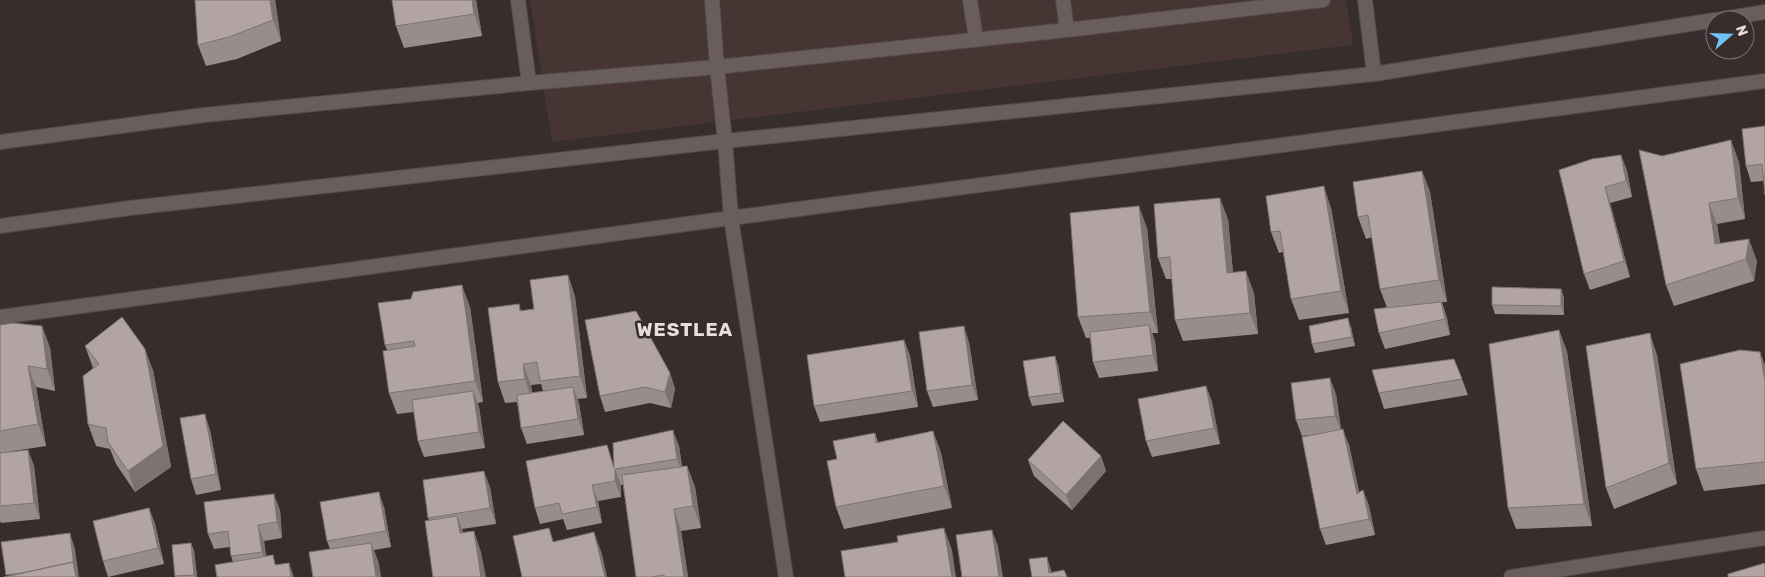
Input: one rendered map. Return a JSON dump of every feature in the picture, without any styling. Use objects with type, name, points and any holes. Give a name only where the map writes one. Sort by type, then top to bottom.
[{"type":"street","points":[[518,0],[529,82]]},
{"type":"street","points":[[712,0],[731,218],[786,577]]},
{"type":"street","points":[[970,0],[976,39]]},
{"type":"street","points":[[1063,0],[1067,30]]},
{"type":"street","points":[[0,142],[204,115],[529,82],[717,67],[1067,30],[1322,0]]},
{"type":"street","points":[[1365,0],[1374,74]]},
{"type":"street","points":[[0,226],[130,208],[725,141],[1374,74],[1705,22]]},
{"type":"street","points":[[0,318],[731,218],[1765,81]]},
{"type":"street","points":[[1511,577],[1765,538]]},
{"type":"shaded area","points":[[530,0],[1346,0],[1353,45],[552,142]]},
{"type":"building","points":[[195,0],[270,0],[273,20],[229,37],[198,45]]},
{"type":"building","points":[[392,0],[472,0],[474,14],[396,26]]},
{"type":"building","points":[[1765,126],[1765,195],[1762,164],[1746,166],[1742,129]]},
{"type":"building","points":[[1731,140],[1738,198],[1709,203],[1715,244],[1749,239],[1746,259],[1666,285],[1639,150],[1662,156]]},
{"type":"building","points":[[1621,155],[1626,181],[1605,187],[1624,261],[1584,274],[1559,170],[1592,159]]},
{"type":"building","points":[[1422,171],[1439,280],[1380,289],[1368,215],[1358,217],[1353,182]]},
{"type":"building","points":[[1324,186],[1341,291],[1291,299],[1280,231],[1271,232],[1266,196]]},
{"type":"building","points":[[1220,198],[1227,273],[1246,271],[1250,313],[1175,320],[1170,257],[1158,258],[1154,204]]},
{"type":"building","points":[[1139,206],[1150,312],[1078,317],[1070,213]]},
{"type":"building","points":[[568,275],[580,376],[540,381],[537,362],[523,364],[525,379],[498,382],[488,308],[519,304],[520,311],[534,309],[530,280]]},
{"type":"building","points":[[462,285],[475,381],[389,393],[383,351],[415,346],[414,341],[385,345],[378,303],[411,299],[413,292]]},
{"type":"building","points":[[1492,287],[1561,289],[1561,306],[1492,305]]},
{"type":"building","points":[[1441,302],[1445,319],[1379,333],[1374,309]]},
{"type":"building","points":[[636,311],[670,373],[665,392],[645,387],[600,396],[585,320]]},
{"type":"building","points":[[122,317],[145,349],[163,446],[128,471],[108,442],[106,428],[88,424],[83,376],[99,364],[85,346]]},
{"type":"building","points":[[1348,318],[1352,337],[1312,344],[1309,326]]},
{"type":"building","points":[[13,323],[42,326],[47,369],[28,366],[38,424],[0,431],[0,325]]},
{"type":"building","points":[[1149,325],[1153,355],[1093,362],[1090,332]]},
{"type":"building","points":[[964,326],[972,385],[927,391],[919,332]]},
{"type":"building","points":[[1559,330],[1584,504],[1508,508],[1489,344]]},
{"type":"building","points":[[1650,333],[1669,463],[1606,488],[1586,346]]},
{"type":"building","points":[[904,340],[912,391],[814,406],[807,355]]},
{"type":"building","points":[[1740,350],[1760,352],[1765,381],[1765,462],[1696,469],[1680,364]]},
{"type":"building","points":[[1055,356],[1061,393],[1029,397],[1023,361]]},
{"type":"building","points":[[1454,359],[1462,379],[1379,393],[1372,370]]},
{"type":"building","points":[[1330,378],[1335,416],[1296,420],[1291,383]]},
{"type":"building","points":[[1206,386],[1214,428],[1146,441],[1138,399]]},
{"type":"building","points":[[573,387],[578,419],[521,428],[517,395]]},
{"type":"building","points":[[473,391],[479,432],[418,441],[412,400]]},
{"type":"building","points":[[205,414],[216,474],[191,479],[180,418]]},
{"type":"building","points":[[1063,421],[1101,456],[1066,495],[1028,460]]},
{"type":"building","points":[[1343,429],[1357,494],[1363,490],[1369,519],[1320,529],[1302,437]]},
{"type":"building","points":[[673,430],[677,459],[615,469],[615,481],[592,485],[597,507],[562,514],[559,503],[535,508],[526,461],[607,445],[614,468],[613,443]]},
{"type":"building","points":[[933,431],[944,486],[836,507],[827,461],[837,459],[833,441],[875,433],[876,443]]},
{"type":"building","points":[[28,450],[34,503],[0,506],[0,453]]},
{"type":"building","points":[[687,466],[693,506],[674,509],[684,577],[665,577],[664,575],[636,577],[622,475]]},
{"type":"building","points":[[484,471],[490,508],[428,518],[423,480]]},
{"type":"building","points":[[379,492],[386,531],[327,541],[320,502]]},
{"type":"building","points":[[274,494],[277,522],[258,525],[262,552],[231,556],[228,531],[208,534],[204,502]]},
{"type":"building","points":[[149,508],[158,548],[103,561],[93,521]]},
{"type":"building","points":[[457,516],[460,533],[474,531],[481,577],[433,577],[425,521]]},
{"type":"building","points":[[549,528],[553,542],[594,532],[605,577],[522,577],[513,536]]},
{"type":"building","points":[[944,528],[952,577],[845,577],[841,551],[898,542],[897,536]]},
{"type":"building","points":[[992,530],[999,577],[962,577],[956,535]]},
{"type":"building","points":[[70,533],[74,566],[73,562],[6,575],[1,542]]},
{"type":"building","points":[[191,543],[194,575],[175,576],[172,545]]},
{"type":"building","points":[[371,543],[376,577],[313,577],[309,552]]},
{"type":"building","points":[[273,555],[275,565],[289,563],[291,577],[217,577],[215,565]]},
{"type":"building","points":[[1047,557],[1049,573],[1064,570],[1067,577],[1032,577],[1029,559]]},
{"type":"building","points":[[73,562],[76,577],[4,577]]},
{"type":"building","points":[[1765,563],[1765,577],[1728,577],[1728,574]]},
{"type":"district","name":"WESTLEA","points":[[685,329]]}]
